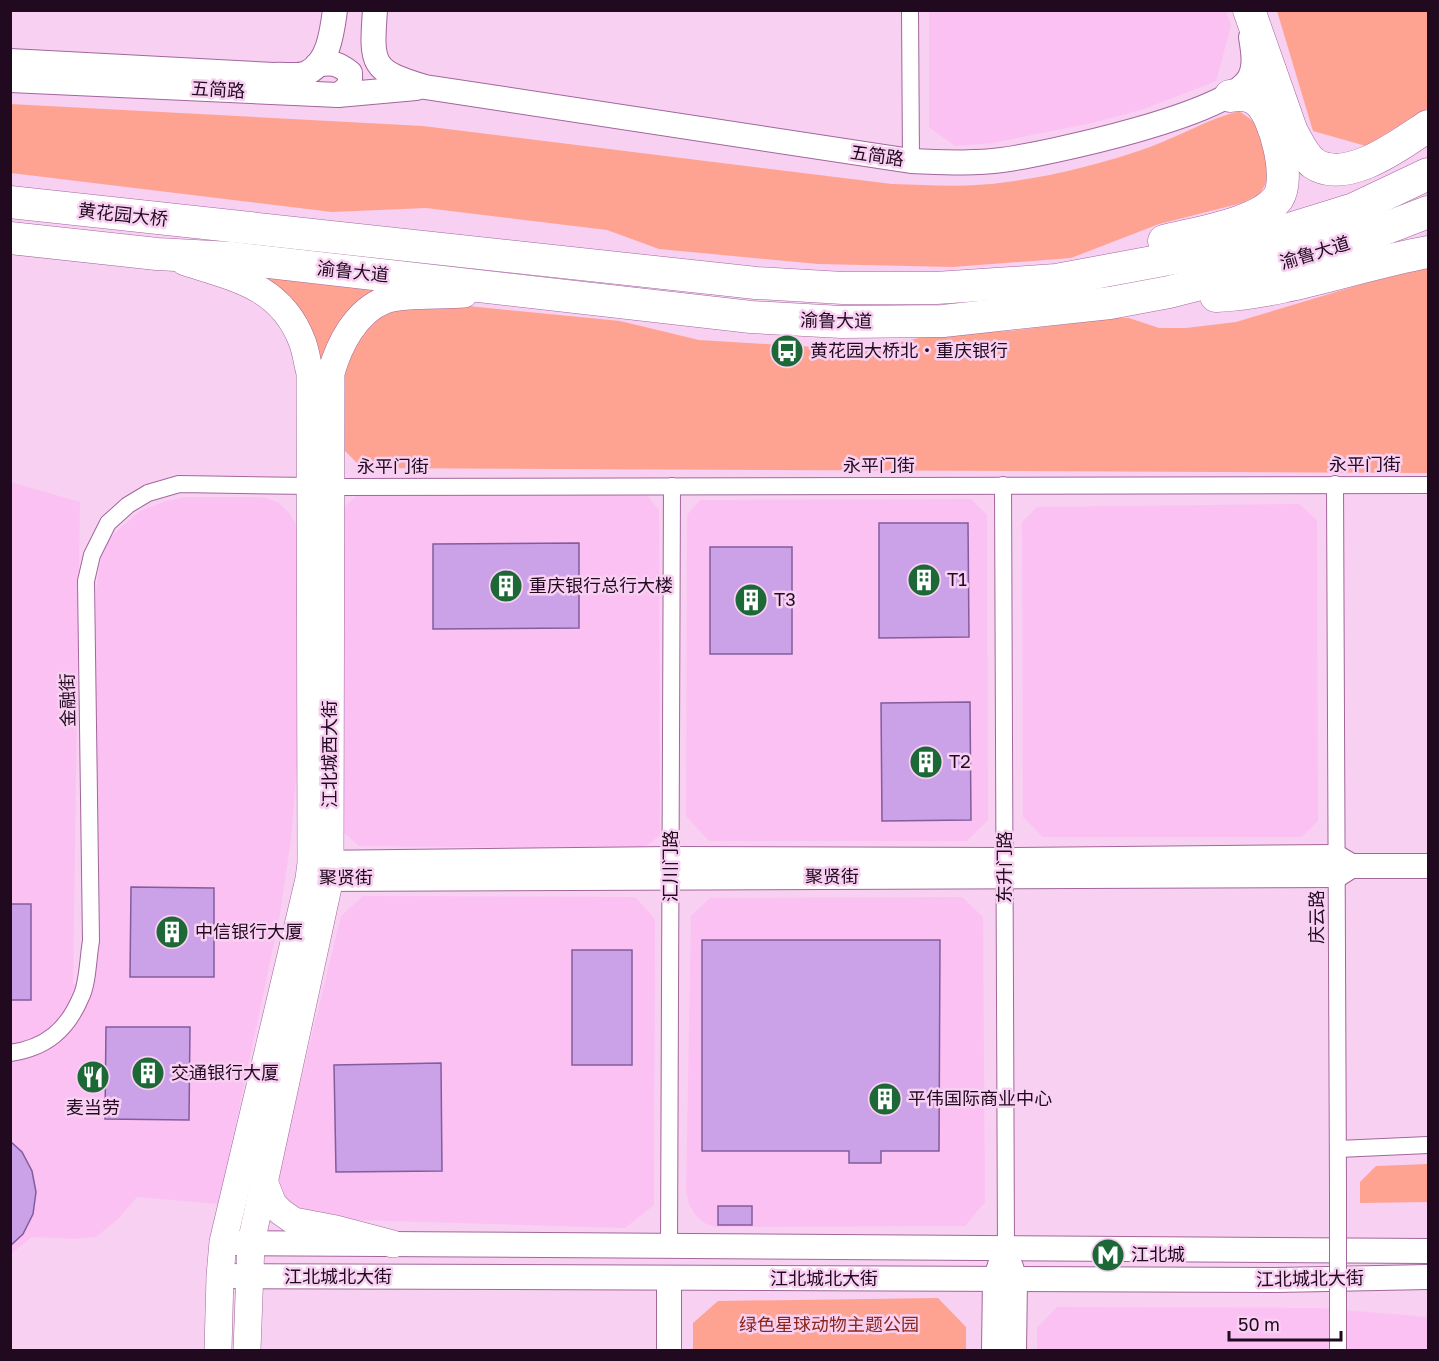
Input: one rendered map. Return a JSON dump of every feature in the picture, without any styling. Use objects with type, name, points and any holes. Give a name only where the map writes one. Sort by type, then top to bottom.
[{"type":"highway","points":[[1248,10],[1292,132],[1301,149],[1312,162],[1324,168],[1339,170],[1355,167],[1380,156],[1428,126]]},
{"type":"highway","points":[[1230,96],[1242,94],[1259,102],[1266,112],[1282,157],[1283,186],[1278,198],[1250,219]]},
{"type":"highway","points":[[1056,280],[1161,242],[1250,219],[1354,185],[1428,154]]},
{"type":"highway","name":"渝鲁大道","points":[[236,227],[756,283],[843,288],[924,288],[1056,280],[1228,248],[1354,209],[1428,174]]},
{"type":"highway","name":"黄花园大桥","points":[[10,202],[236,227]]},
{"type":"highway","name":"渝鲁大道","points":[[231,268],[515,291],[752,317],[841,322],[943,321],[1110,303],[1169,292],[1287,262],[1348,243],[1428,212]]},
{"type":"highway","name":"黄花园大桥","points":[[10,238],[157,254],[231,268]]},
{"type":"highway","points":[[1110,303],[1230,296],[1264,291],[1428,252]]},
{"type":"main road","points":[[317,65],[331,40],[335,10]]},
{"type":"main road","name":"五简路","points":[[375,10],[374,51],[383,71],[394,78],[424,87],[911,161],[952,162],[1000,160],[1050,151],[1147,127],[1230,96],[1243,87],[1250,78],[1253,67],[1254,54],[1248,10]]},
{"type":"main road","name":"五简路","points":[[10,61],[274,75],[305,74],[317,65]]},
{"type":"main road","points":[[317,65],[340,64],[350,73],[351,80],[348,89],[338,95]]},
{"type":"main road","name":"五简路","points":[[10,80],[338,95],[424,87]]},
{"type":"main road","name":"江北城西大街","points":[[231,268],[277,302],[291,319],[302,341],[310,373],[319,487],[320,871],[251,1243],[247,1350]]},
{"type":"main road","name":"江北城西大街","points":[[319,487],[331,374],[337,352],[348,332],[366,312],[385,300],[409,296],[515,291]]},
{"type":"main road","name":"聚贤街","points":[[320,871],[1428,866]]},
{"type":"main road","name":"江北城西大街","points":[[218,1350],[223,1242],[320,871]]},
{"type":"main road","points":[[264,1181],[273,1204],[294,1221],[393,1244]]},
{"type":"main road","name":"江北城北大街","points":[[223,1242],[1428,1251]]},
{"type":"main road","name":"东升门路","points":[[994,1350],[1005,1280],[1006,1249]]},
{"type":"main road","name":"江北城北大街","points":[[220,1276],[1005,1280],[1278,1280],[1428,1277]]},
{"type":"main road","points":[[669,1278],[669,1350]]},
{"type":"main road","name":"东升门路","points":[[1005,1280],[1014,1350]]},
{"type":"main road","points":[[1278,1280],[1428,1289]]},
{"type":"street","points":[[910,10],[911,161]]},
{"type":"street","name":"金融街","points":[[10,1053],[29,1051],[61,1032],[82,996],[91,941],[86,581],[92,555],[108,523],[128,505],[148,493],[179,484],[319,487]]},
{"type":"street","name":"庆云路","points":[[1335,484],[1341,866],[1338,1350]]},
{"type":"street","name":"东升门路","points":[[1003,485],[1006,1249]]},
{"type":"street","name":"永平门街","points":[[319,487],[1428,485]]},
{"type":"street","name":"汇川门路","points":[[669,1247],[672,486]]},
{"type":"street","points":[[1338,1149],[1428,1145]]},
{"type":"shaded area","points":[[929,11],[1226,11],[1231,26],[1216,81],[1144,109],[1092,123],[993,143],[955,146],[929,127]]},
{"type":"shaded area","points":[[10,482],[80,502],[73,984],[93,984],[96,590],[101,558],[109,538],[140,511],[166,501],[186,497],[258,497],[279,503],[290,514],[296,524],[297,535],[298,754],[291,839],[280,914],[219,1204],[137,1197],[118,1219],[96,1237],[75,1239],[32,1237],[11,1254]]},
{"type":"shaded area","points":[[359,493],[646,494],[659,510],[660,835],[643,849],[359,846],[342,831],[339,512]]},
{"type":"shaded area","points":[[971,499],[987,515],[988,820],[967,841],[709,841],[686,816],[687,515],[700,500]]},
{"type":"shaded area","points":[[1299,504],[1317,520],[1318,821],[1302,837],[1043,837],[1023,817],[1022,522],[1037,507]]},
{"type":"shaded area","points":[[363,896],[635,897],[655,919],[654,1205],[625,1228],[321,1219],[295,1207],[284,1195],[279,1179],[281,1162],[341,916]]},
{"type":"shaded area","points":[[962,897],[983,917],[985,1202],[965,1226],[717,1227],[706,1224],[696,1216],[689,1204],[686,1189],[691,916],[710,898]]},
{"type":"shaded area","points":[[1057,1307],[1319,1308],[1428,1317],[1428,1350],[1037,1350],[1037,1328]]},
{"type":"green space","points":[[1277,11],[1428,11],[1428,108],[1366,146],[1313,131]]},
{"type":"green space","points":[[10,104],[423,126],[892,184],[949,186],[1007,182],[1079,168],[1150,147],[1216,118],[1239,111],[1253,121],[1261,131],[1268,166],[1268,179],[1260,194],[1242,203],[1159,224],[1071,258],[953,267],[818,264],[659,249],[607,230],[426,208],[332,212],[11,173]]},
{"type":"green space","points":[[1428,268],[1428,473],[362,468],[338,444],[342,372],[350,347],[378,314],[403,306],[448,304],[620,321],[699,340],[864,350],[937,334],[1009,331],[1116,318],[1129,318],[1159,328],[1186,328],[1236,322],[1369,282]]},
{"type":"green space","points":[[263,273],[387,287],[323,364],[261,278]]},
{"type":"green space","points":[[1428,1164],[1428,1202],[1360,1203],[1360,1182],[1376,1166]]},
{"type":"green space","name":"绿色星球动物主题公园","points":[[938,1298],[966,1327],[966,1350],[693,1350],[693,1323],[718,1301]]},
{"type":"building","name":"T1","points":[[879,523],[968,523],[969,637],[879,638]]},
{"type":"building","name":"重庆银行总行大楼","points":[[579,543],[579,628],[433,629],[433,544]]},
{"type":"building","name":"T3","points":[[710,547],[792,547],[792,654],[710,654]]},
{"type":"building","name":"T2","points":[[970,702],[971,820],[882,821],[881,703]]},
{"type":"building","name":"中信银行大厦","points":[[131,887],[214,888],[214,977],[130,977]]},
{"type":"building","points":[[10,904],[31,904],[31,1000],[10,1000]]},
{"type":"building","points":[[702,940],[940,940],[939,1151],[881,1151],[881,1163],[849,1163],[849,1151],[702,1151]]},
{"type":"building","points":[[572,950],[632,950],[632,1065],[572,1065]]},
{"type":"building","name":"交通银行大厦","points":[[106,1027],[190,1027],[189,1120],[105,1119]]},
{"type":"building","points":[[441,1063],[442,1171],[336,1172],[334,1065]]},
{"type":"building","points":[[10,1141],[22,1152],[32,1171],[36,1192],[33,1214],[23,1234],[10,1246]]},
{"type":"building","points":[[718,1206],[752,1206],[752,1225],[718,1225]]},
{"type":"place","name":"黄花园大桥北‧重庆银行","points":[[787,351]]},
{"type":"place","name":"T1","points":[[924,580]]},
{"type":"place","name":"重庆银行总行大楼","points":[[506,586]]},
{"type":"place","name":"T3","points":[[751,600]]},
{"type":"place","name":"T2","points":[[926,762]]},
{"type":"place","name":"中信银行大厦","points":[[172,932]]},
{"type":"place","name":"交通银行大厦","points":[[148,1073]]},
{"type":"place","name":"麦当劳","points":[[93,1077]]},
{"type":"place","name":"平伟国际商业中心","points":[[885,1099]]},
{"type":"place","name":"江北城","points":[[1108,1255]]}]
